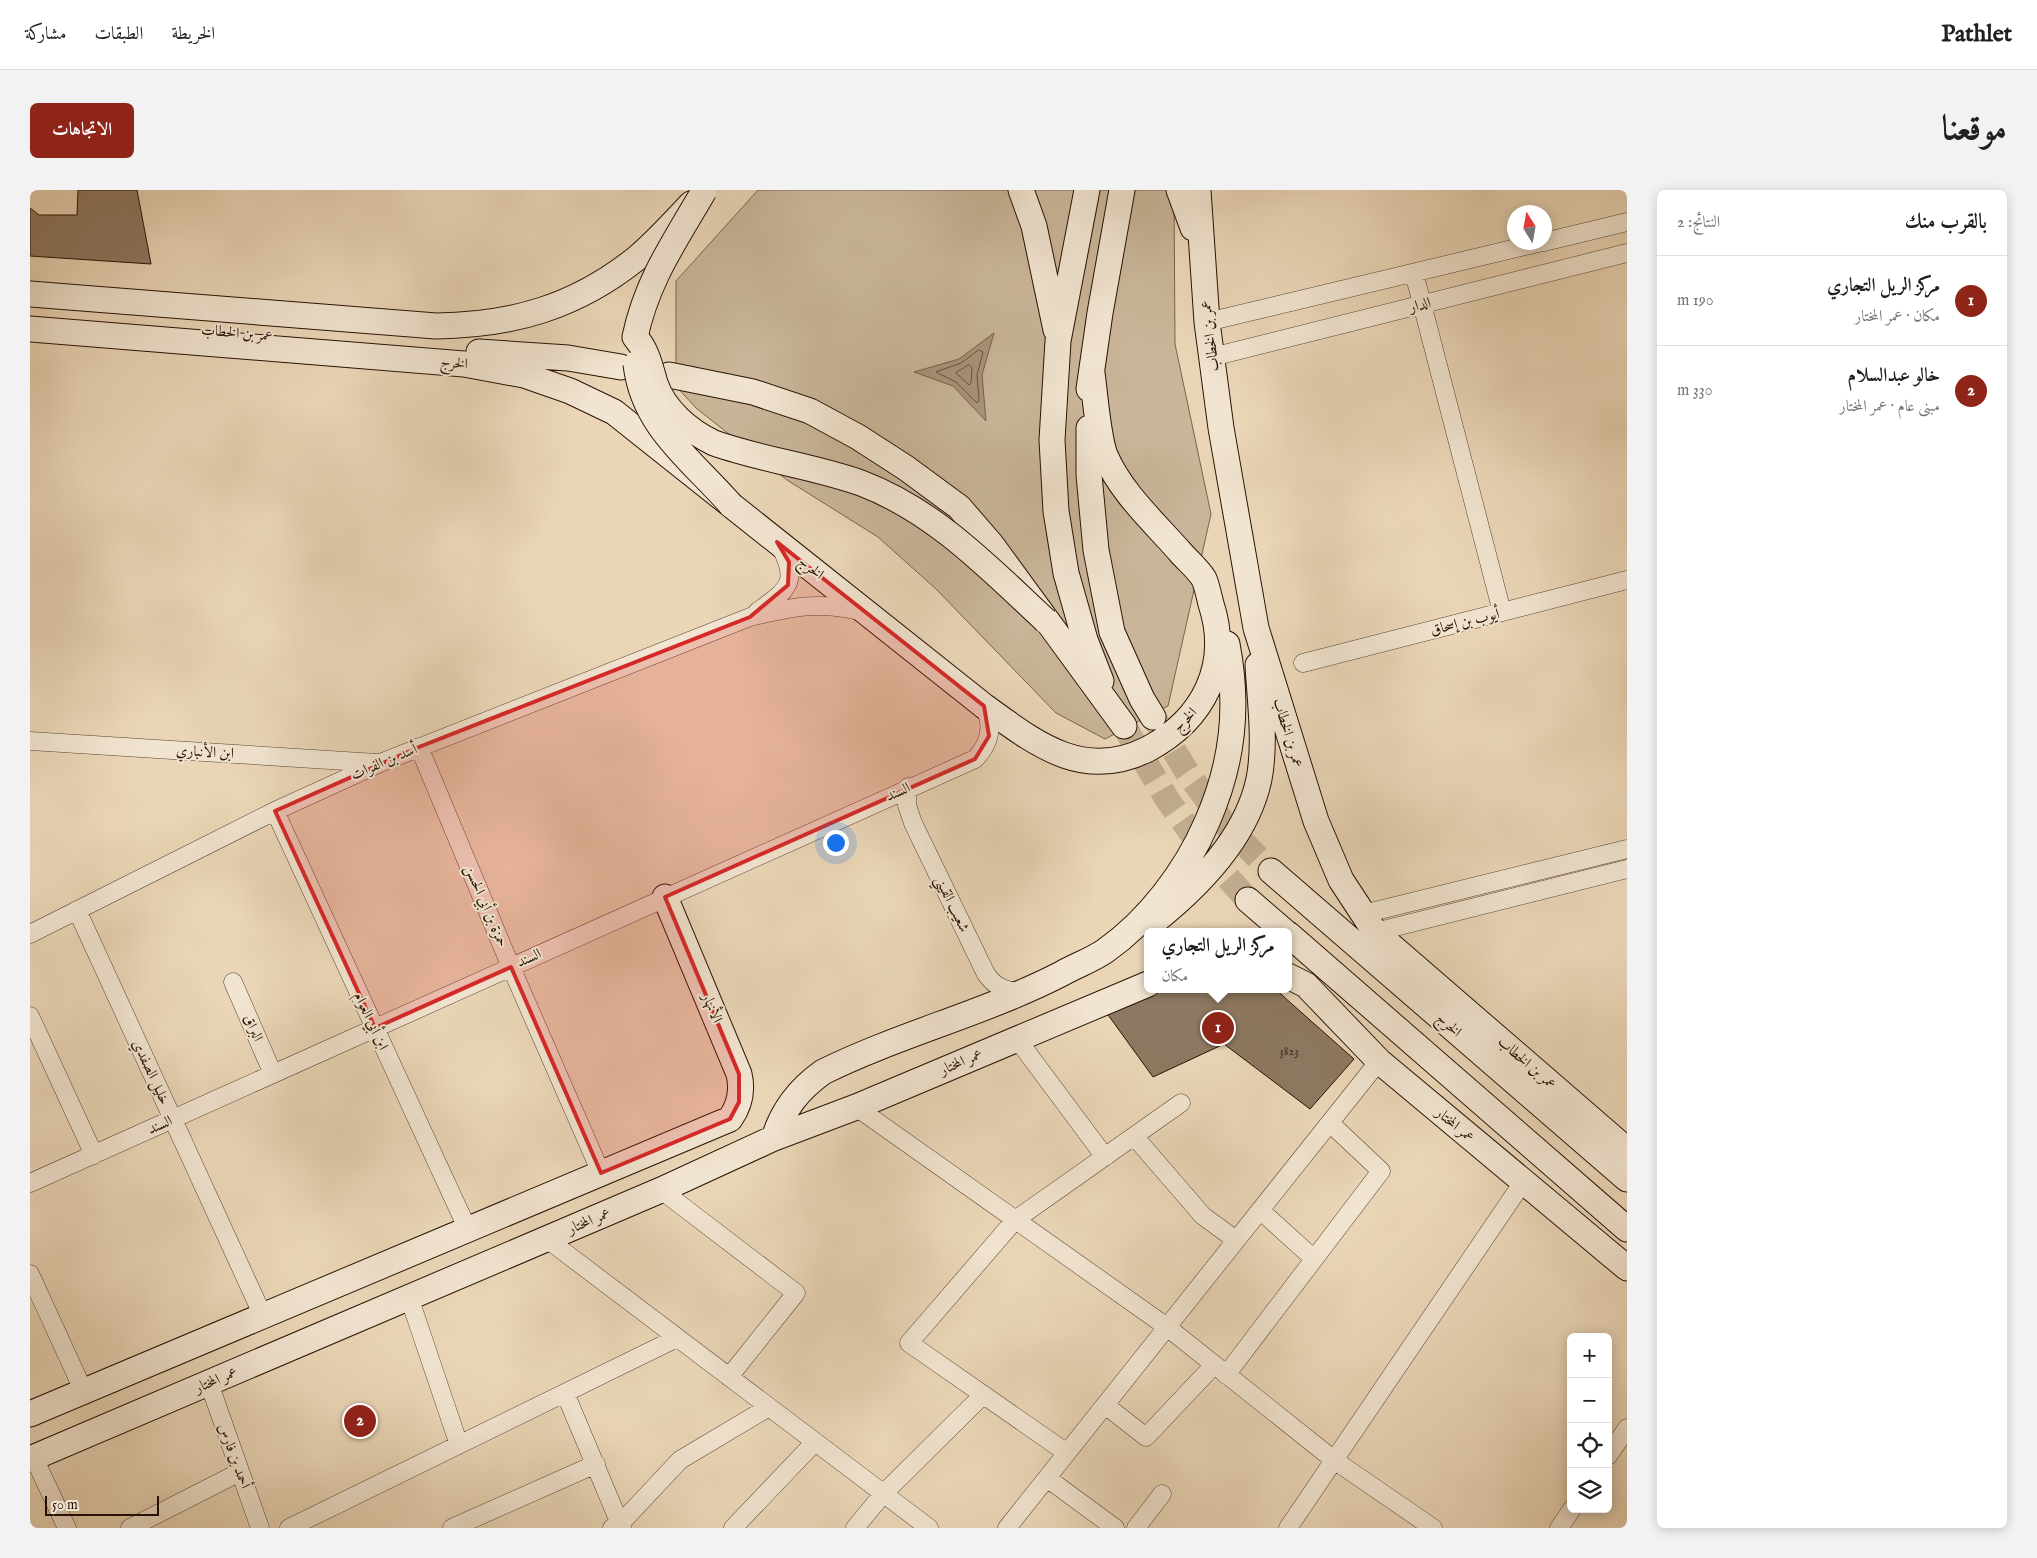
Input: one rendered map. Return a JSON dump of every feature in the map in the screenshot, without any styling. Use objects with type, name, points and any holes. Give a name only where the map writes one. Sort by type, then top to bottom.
[{"type":"main road","points":[[1021,190],[1034,226],[1058,341]]},
{"type":"main road","points":[[669,375],[753,392],[810,411],[858,437],[906,468],[959,507],[992,544],[1124,726],[1105,692],[1085,640],[1066,573],[1056,511],[1052,440],[1058,341],[1087,190]]},
{"type":"main road","points":[[1122,190],[1088,397],[1089,475],[1096,550],[1112,632],[1142,699],[1153,717]]},
{"type":"main road","points":[[1179,190],[1202,253]]},
{"type":"main road","name":"عمر بن الخطاب","points":[[1198,190],[1207,322],[1221,428],[1256,628],[1316,821],[1341,880],[1369,923],[1627,1150]]},
{"type":"main road","points":[[30,294],[436,326],[472,325],[508,320],[552,307],[577,296],[609,278],[638,257],[705,191]]},
{"type":"main road","points":[[705,191],[655,274],[640,314],[635,337],[638,379],[651,416],[674,444],[731,505]]},
{"type":"main road","name":"عمر بن الخطاب","points":[[30,328],[101,322],[444,350]]},
{"type":"main road","name":"الخرج","points":[[30,328],[464,364],[524,374],[570,390],[614,412],[984,706],[1036,744],[1050,751],[1078,760],[1100,761],[1120,759],[1161,742],[1178,729],[1198,708],[1208,689],[1215,668],[1217,627],[1204,578],[1124,488],[1105,454],[1092,373]]},
{"type":"main road","points":[[635,337],[644,346],[656,386],[668,408],[699,436],[729,448],[836,475],[900,501],[937,524],[970,550],[1046,621]]},
{"type":"main road","name":"الخرج","points":[[444,350],[568,358],[620,367]]},
{"type":"main road","points":[[1104,952],[1144,916],[1178,874],[1204,828],[1223,779],[1230,754],[1232,726],[1231,671],[1221,614],[1204,578]]},
{"type":"main road","points":[[774,1138],[781,1118],[792,1100],[801,1089],[823,1072],[1028,991],[1104,952],[1150,924],[1192,889],[1223,852],[1249,810],[1259,778],[1261,761],[1256,628]]},
{"type":"main road","name":"الخرج","points":[[1271,871],[1627,1179]]},
{"type":"main road","name":"الأنهار","points":[[601,1173],[730,1119],[740,1102],[739,1074],[665,897]]},
{"type":"main road","points":[[1248,900],[1280,928]]},
{"type":"main road","points":[[1292,937],[1627,1229]]},
{"type":"main road","name":"عمر المختار","points":[[1292,978],[1306,985],[1379,1061],[1627,1268]]},
{"type":"main road","name":"عمر المختار","points":[[32,1458],[661,1190],[774,1138],[856,1108],[1144,986]]},
{"type":"main road","points":[[30,1414],[601,1173]]},
{"type":"street","points":[[1552,240],[1627,222]]},
{"type":"street","points":[[1207,322],[1510,250]]},
{"type":"street","name":"الدار","points":[[1212,357],[1627,253]]},
{"type":"street","points":[[1414,273],[1502,612]]},
{"type":"street","name":"أسد بن الفرات","points":[[750,617],[783,593],[788,585],[791,573],[778,542]]},
{"type":"street","name":"أيوب بن إسحاق","points":[[1303,663],[1627,580]]},
{"type":"street","name":"أسد بن الفرات","points":[[30,934],[275,811],[380,763],[750,617],[797,606],[843,607],[868,613]]},
{"type":"street","name":"السند","points":[[30,1183],[908,787],[975,759],[982,753],[986,745],[990,728],[984,706]]},
{"type":"street","name":"ابن الأنباري","points":[[30,742],[380,763]]},
{"type":"street","name":"حمزة بن أبي الحسن","points":[[419,747],[511,967],[601,1173]]},
{"type":"street","name":"شعيب القيني","points":[[908,787],[907,806],[912,823],[986,974],[994,983],[1006,991],[1028,991]]},
{"type":"street","name":"ابن أبي العوام","points":[[275,811],[468,1230]]},
{"type":"street","points":[[1369,923],[1627,849]]},
{"type":"street","points":[[1369,923],[1627,869]]},
{"type":"street","name":"خليل الصفدي","points":[[77,910],[263,1316]]},
{"type":"street","name":"البراق","points":[[233,982],[273,1074]]},
{"type":"street","points":[[30,1016],[94,1155]]},
{"type":"street","points":[[1017,1039],[1105,1157]]},
{"type":"street","points":[[1008,1528],[1379,1061]]},
{"type":"street","points":[[1067,1454],[909,1343],[1016,1220],[1182,1103]]},
{"type":"street","points":[[856,1108],[1167,1327],[1334,1460],[1433,1528]]},
{"type":"street","points":[[1105,1405],[1146,1437],[1220,1370],[1314,1259],[1381,1172],[1330,1123]]},
{"type":"street","points":[[1134,1136],[1204,1216],[1236,1240]]},
{"type":"street","points":[[1288,1528],[1523,1182]]},
{"type":"street","points":[[661,1190],[796,1292],[729,1377]]},
{"type":"street","points":[[1260,1210],[1314,1259]]},
{"type":"street","points":[[547,1239],[929,1528]]},
{"type":"street","points":[[30,1274],[84,1392]]},
{"type":"street","points":[[410,1298],[459,1445]]},
{"type":"street","points":[[289,1528],[677,1338]]},
{"type":"street","name":"أحمد بن فارس","points":[[209,1383],[260,1528]]},
{"type":"street","points":[[565,1393],[596,1464],[618,1527],[680,1460],[769,1407]]},
{"type":"street","points":[[855,1528],[883,1494],[983,1395]]},
{"type":"street","points":[[1612,1450],[1627,1428]]},
{"type":"street","points":[[732,1528],[815,1442]]},
{"type":"street","points":[[32,1458],[67,1528]]},
{"type":"street","points":[[452,1528],[596,1464]]},
{"type":"street","points":[[130,1528],[240,1472]]},
{"type":"street","points":[[1048,1478],[1115,1528]]},
{"type":"street","points":[[1136,1528],[1162,1494]]},
{"type":"street","points":[[1559,1528],[1569,1513]]},
{"type":"highlighted area","points":[[777,542],[984,706],[989,736],[975,759],[665,897],[739,1074],[739,1102],[730,1119],[601,1173],[511,967],[375,1028],[275,811],[419,747],[750,617],[788,585],[789,562]]},
{"type":"shaded area","points":[[758,190],[1174,190],[1175,344],[1211,514],[1168,706],[1105,739],[1056,713],[936,589],[878,537],[787,480],[696,408],[676,386],[676,281]]},
{"type":"water","points":[[994,333],[982,375],[986,421],[953,386],[914,372],[959,359]]},
{"type":"building","points":[[78,190],[137,190],[151,264],[30,256],[30,208],[39,215],[77,215]]},
{"type":"building","points":[[1154,993],[1280,993],[1354,1059],[1310,1109],[1224,1044],[1153,1077],[1106,1012]]},
{"type":"tunnel","points":[[1155,719],[1187,772],[1224,823],[1271,871]]},
{"type":"tunnel","points":[[1124,726],[1167,799],[1205,852],[1248,900]]},
{"type":"place","name":"مركز الريل التجاري","points":[[1218,1028]]},
{"type":"place","name":"خالو عبدالسلام","points":[[360,1421]]}]
